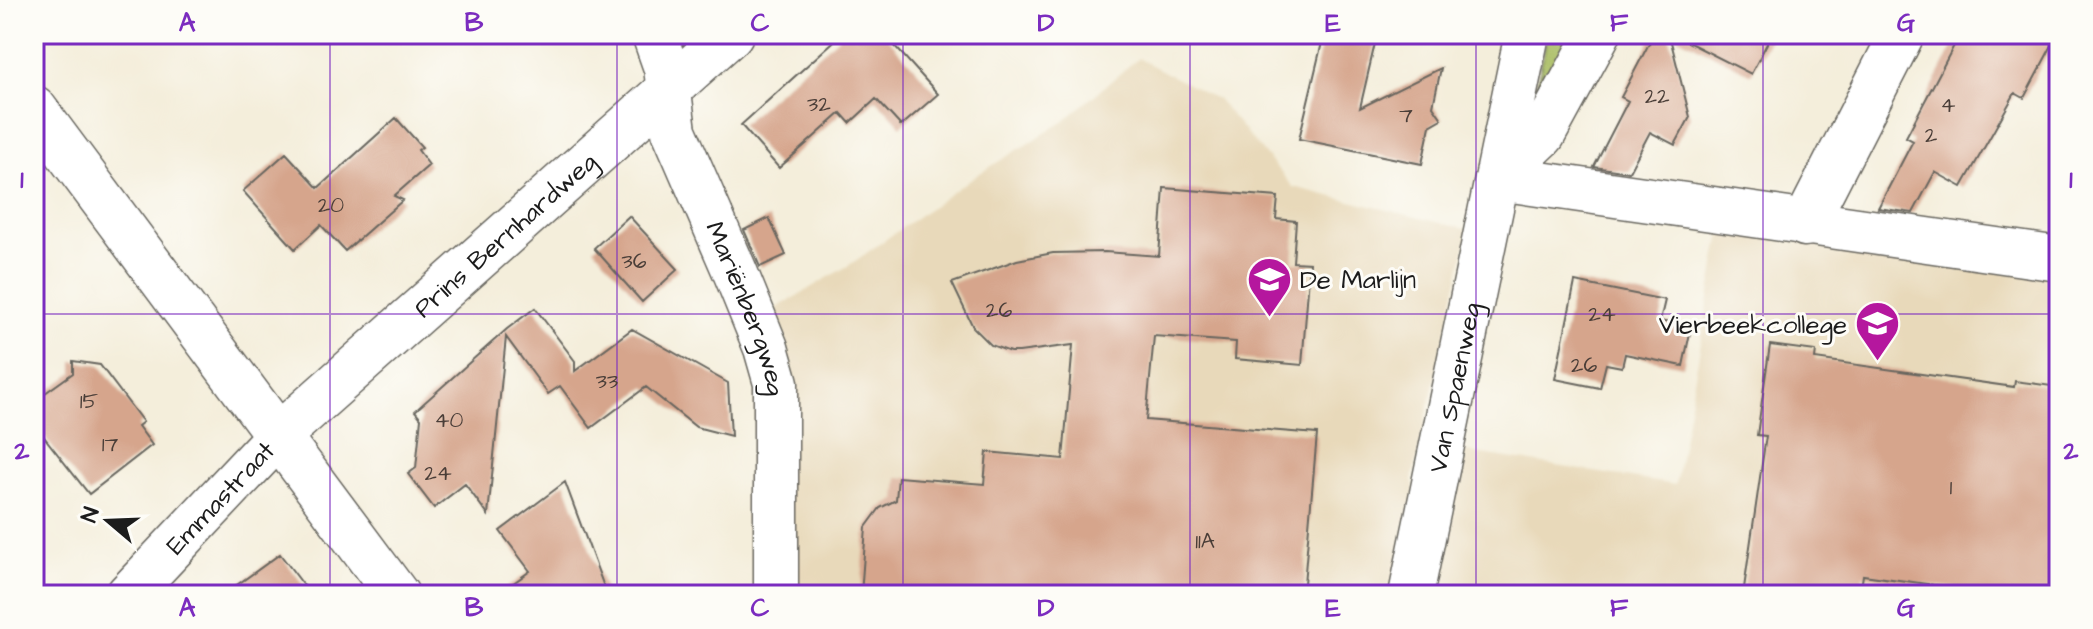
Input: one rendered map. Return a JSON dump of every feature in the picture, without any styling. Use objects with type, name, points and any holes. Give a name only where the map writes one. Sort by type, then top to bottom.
[{"type":"street","name":"Mariënbergweg","points":[[654,34],[666,68],[674,131],[766,348],[776,383],[776,595]]},
{"type":"street","name":"Prins Bernhardweg","points":[[278,436],[731,34]]},
{"type":"street","name":"Van Spaenweg","points":[[1411,595],[1527,34]]},
{"type":"street","points":[[1498,178],[1543,135],[1598,34]]},
{"type":"street","points":[[1805,224],[1902,34]]},
{"type":"street","points":[[34,108],[397,595]]},
{"type":"street","points":[[1498,178],[2059,259]]},
{"type":"street","name":"Emmastraat","points":[[128,595],[278,436]]},
{"type":"shaded area","points":[[1138,58],[1218,100],[1293,187],[1469,230],[1412,480],[1419,506],[1400,595],[796,595],[768,313],[851,264],[972,178],[1063,122]]},
{"type":"shaded area","name":"Vierbeekcollege","points":[[1722,228],[2059,277],[2059,595],[1420,595],[1451,449],[1675,485]]},
{"type":"green space","points":[[1547,34],[1584,34],[1552,94],[1536,91]]},
{"type":"building","points":[[842,34],[884,34],[938,94],[901,126],[876,99],[850,123],[841,113],[779,168],[741,125]]},
{"type":"building","points":[[1324,34],[1351,34],[1376,39],[1360,108],[1441,68],[1433,106],[1442,119],[1430,126],[1422,164],[1299,139]]},
{"type":"building","points":[[1654,34],[1669,34],[1690,117],[1675,145],[1650,132],[1629,172],[1594,167],[1628,101],[1621,97]]},
{"type":"building","points":[[1672,34],[1772,34],[1751,74]]},
{"type":"building","points":[[1960,34],[2058,34],[2024,98],[2015,93],[1962,187],[1935,172],[1913,213],[1878,208],[1913,141],[1906,137]]},
{"type":"building","points":[[396,118],[422,147],[418,150],[429,165],[394,196],[403,200],[345,251],[321,225],[295,249],[243,191],[286,153],[318,188]]},
{"type":"building","points":[[1164,188],[1278,197],[1276,219],[1296,221],[1293,262],[1310,263],[1302,365],[1235,359],[1236,342],[1154,336],[1146,420],[1317,434],[1303,595],[861,595],[866,527],[880,508],[896,500],[898,477],[984,484],[987,452],[1063,459],[1073,345],[1010,352],[991,345],[973,327],[952,283],[1017,260],[1053,253],[1105,252],[1159,256]]},
{"type":"building","points":[[629,216],[678,269],[642,302],[594,248]]},
{"type":"building","points":[[769,218],[786,255],[760,267],[744,230]]},
{"type":"building","points":[[1575,282],[1665,300],[1660,321],[1691,328],[1683,366],[1625,354],[1622,367],[1606,364],[1600,388],[1555,379]]},
{"type":"building","points":[[535,308],[575,361],[575,371],[632,329],[728,383],[731,436],[696,427],[646,387],[591,428],[560,386],[548,394],[506,337],[488,515],[465,484],[434,508],[408,474],[416,468],[421,418],[415,411]]},
{"type":"building","points":[[1770,345],[1816,351],[1815,359],[2014,387],[2015,381],[2059,387],[2059,595],[1983,595],[1984,592],[1863,575],[1860,595],[1743,595],[1766,436],[1757,435]]},
{"type":"building","points":[[73,361],[100,365],[143,422],[138,426],[152,445],[89,494],[34,424],[34,401],[73,373]]},
{"type":"building","points":[[565,482],[607,595],[497,595],[530,571],[500,531]]},
{"type":"building","points":[[280,554],[311,595],[223,595]]},
{"type":"place","name":"De Marlijn","points":[[1269,318]]},
{"type":"place","name":"Vierbeekcollege","points":[[1878,363]]}]
